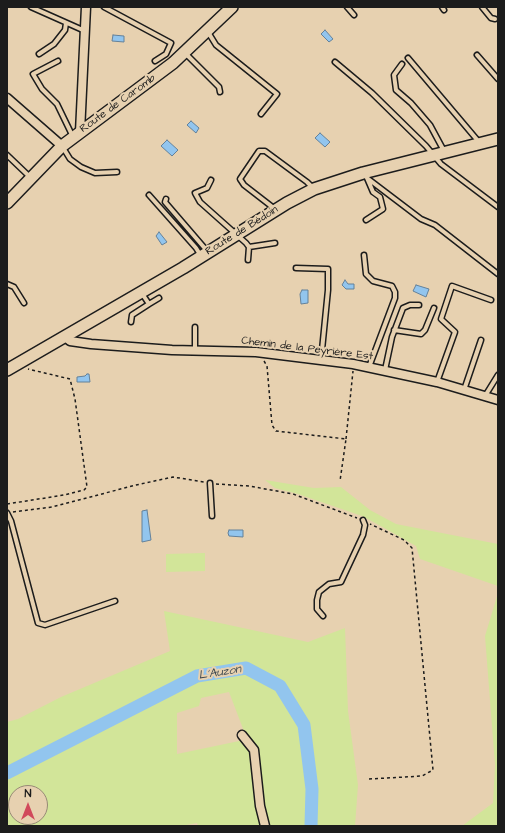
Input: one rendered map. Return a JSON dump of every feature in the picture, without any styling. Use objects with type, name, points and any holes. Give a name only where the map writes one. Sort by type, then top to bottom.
[{"type":"main road","name":"Route de Caromb","points":[[7,203],[62,146],[131,96],[185,52],[208,32],[232,7]]},
{"type":"main road","name":"Route de Bédoin","points":[[7,370],[205,254],[276,210],[314,189],[498,139]]},
{"type":"street","points":[[77,135],[86,7]]},
{"type":"street","points":[[7,98],[62,146]]},
{"type":"street","name":"Chemin de la Peyrière Est","points":[[64,336],[70,341],[76,342],[172,350],[256,352],[353,364],[437,382],[498,400]]},
{"type":"street","points":[[242,735],[254,750],[260,806],[265,826]]},
{"type":"lane","points":[[31,7],[85,31]]},
{"type":"lane","points":[[104,7],[171,43],[166,54],[155,61]]},
{"type":"lane","points":[[347,7],[354,15]]},
{"type":"lane","points":[[482,7],[491,18],[497,19]]},
{"type":"lane","points":[[39,54],[54,44],[64,30],[66,23]]},
{"type":"lane","points":[[208,32],[216,45],[277,94],[261,114]]},
{"type":"lane","points":[[185,52],[219,87],[220,92]]},
{"type":"lane","points":[[477,54],[498,79]]},
{"type":"lane","points":[[408,58],[480,144]]},
{"type":"lane","points":[[58,61],[33,74],[42,89],[57,104],[77,135]]},
{"type":"lane","points":[[335,62],[440,154]]},
{"type":"lane","points":[[402,64],[394,75],[396,90],[411,103],[430,125],[440,154],[440,164],[498,207]]},
{"type":"lane","points":[[62,146],[70,159],[81,167],[95,173],[117,172]]},
{"type":"lane","points":[[276,210],[244,185],[240,178],[260,151],[265,151],[308,182],[314,189]]},
{"type":"lane","points":[[7,155],[32,178]]},
{"type":"lane","points":[[365,175],[373,192],[380,197],[383,209],[366,220]]},
{"type":"lane","points":[[365,175],[421,220],[435,225],[498,274]]},
{"type":"lane","points":[[211,180],[207,188],[195,193],[200,202],[237,234],[249,247],[248,260]]},
{"type":"lane","points":[[149,195],[196,248],[205,254]]},
{"type":"lane","points":[[166,199],[164,202],[205,254]]},
{"type":"lane","points":[[249,247],[275,243]]},
{"type":"lane","points":[[364,255],[366,274],[373,281],[392,286],[395,292],[395,298],[369,367]]},
{"type":"lane","points":[[296,268],[328,269],[328,290],[322,360]]},
{"type":"lane","points":[[7,284],[14,287],[24,303]]},
{"type":"lane","points":[[437,382],[455,332],[441,319],[452,286],[491,300]]},
{"type":"lane","points":[[141,292],[149,304]]},
{"type":"lane","points":[[131,322],[132,315],[159,298]]},
{"type":"lane","points":[[385,370],[394,330],[403,308],[419,306]]},
{"type":"lane","points":[[394,330],[406,333],[421,334],[425,330],[434,308]]},
{"type":"lane","points":[[196,327],[196,350]]},
{"type":"lane","points":[[464,390],[481,340]]},
{"type":"lane","points":[[485,396],[498,375]]},
{"type":"lane","points":[[210,483],[212,516]]},
{"type":"lane","points":[[7,513],[11,521],[38,623],[45,624],[115,601]]},
{"type":"lane","points":[[323,616],[317,609],[319,592],[329,584],[341,582],[363,535],[365,525],[363,520]]},
{"type":"path","points":[[256,352],[263,358],[267,366],[272,425],[276,431],[346,439]]},
{"type":"path","points":[[7,504],[64,495],[84,490],[87,487],[75,399],[70,379],[30,370],[21,362]]},
{"type":"path","points":[[340,481],[346,439],[353,364]]},
{"type":"path","points":[[7,513],[52,507],[136,484],[174,477],[210,483],[249,486],[293,494],[363,520],[404,540],[412,548],[432,770],[422,776],[368,778]]},
{"type":"green space","points":[[265,480],[314,488],[341,487],[370,510],[396,524],[498,544],[498,586],[420,559],[416,546],[362,516],[298,494],[275,488]]},
{"type":"green space","points":[[205,553],[205,571],[166,572],[166,554]]},
{"type":"green space","points":[[498,593],[498,826],[462,826],[493,803],[495,765],[485,636]]},
{"type":"green space","points":[[164,611],[308,642],[345,628],[348,711],[358,785],[355,826],[268,826],[263,806],[258,750],[245,734],[229,692],[201,698],[199,706],[177,713],[177,754],[244,740],[252,750],[263,826],[198,826],[197,823],[181,826],[7,826],[7,722],[18,719],[61,697],[170,651]]},
{"type":"water","points":[[325,30],[333,39],[329,42],[321,34]]},
{"type":"water","points":[[113,35],[124,36],[124,42],[112,41]]},
{"type":"water","points":[[191,121],[199,128],[196,133],[187,125]]},
{"type":"water","points":[[320,133],[330,142],[325,147],[315,138]]},
{"type":"water","points":[[167,140],[178,150],[172,156],[161,146]]},
{"type":"water","points":[[159,232],[167,242],[162,245],[156,236]]},
{"type":"water","points":[[345,280],[348,284],[354,284],[354,289],[346,289],[342,285]]},
{"type":"water","points":[[416,285],[429,289],[426,297],[413,291]]},
{"type":"water","points":[[302,290],[308,290],[308,303],[301,304],[300,294]]},
{"type":"water","points":[[89,374],[90,382],[77,382],[77,377],[85,376]]},
{"type":"water","points":[[147,510],[151,540],[142,542],[142,511]]},
{"type":"water","points":[[229,530],[243,530],[243,537],[229,536]]},
{"type":"waterway","name":"L'Auzon","points":[[7,773],[197,676],[246,668],[280,686],[304,725],[312,789],[311,826]]}]
